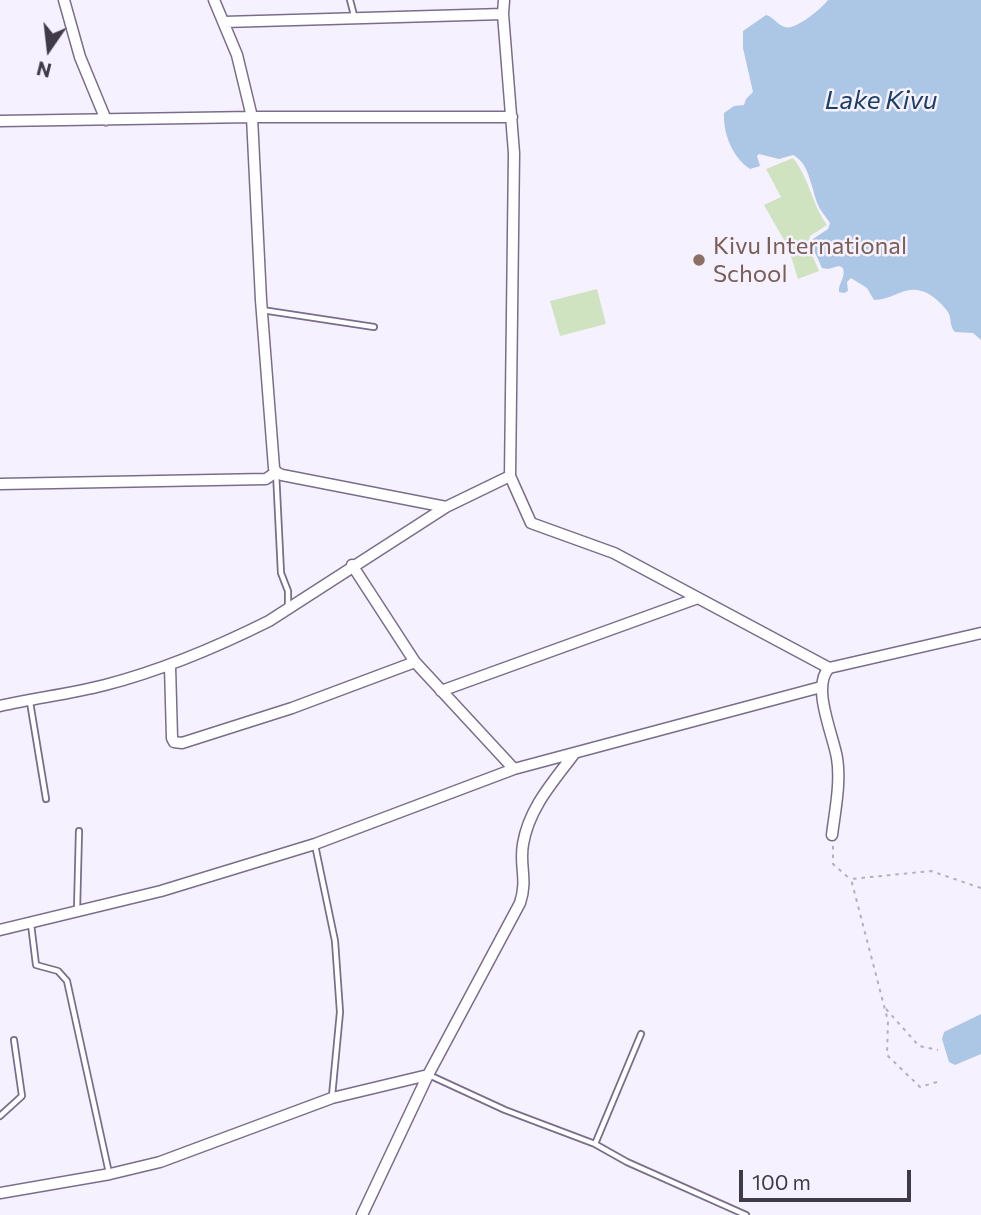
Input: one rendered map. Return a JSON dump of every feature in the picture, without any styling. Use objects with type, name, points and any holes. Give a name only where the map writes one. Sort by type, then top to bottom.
[{"type":"street","points":[[64,0],[80,57],[106,120]]},
{"type":"street","points":[[214,0],[237,55],[252,117],[261,310],[276,472]]},
{"type":"street","points":[[504,0],[514,153],[510,476],[531,523],[614,553],[829,668]]},
{"type":"street","points":[[224,22],[503,14]]},
{"type":"street","points":[[0,121],[512,117]]},
{"type":"street","points":[[0,484],[266,479],[276,472],[446,507]]},
{"type":"street","points":[[0,706],[93,688],[170,666],[269,621],[288,606],[446,507],[510,476]]},
{"type":"street","points":[[352,565],[415,662],[514,769]]},
{"type":"street","points":[[441,691],[698,598]]},
{"type":"street","points":[[832,835],[838,765],[821,687],[824,673],[829,668],[981,633]]},
{"type":"street","points":[[170,666],[172,738],[174,742],[183,743],[292,708],[415,662]]},
{"type":"street","points":[[0,930],[161,891],[315,844],[514,769],[821,687]]},
{"type":"street","points":[[362,1215],[428,1074],[520,903],[525,889],[523,844],[536,804],[574,753]]},
{"type":"street","points":[[0,1193],[110,1174],[160,1162],[332,1098],[428,1074]]},
{"type":"lane","points":[[350,0],[355,19]]},
{"type":"lane","points":[[261,310],[374,327]]},
{"type":"lane","points":[[276,472],[281,573],[288,591],[288,606]]},
{"type":"lane","points":[[30,701],[46,799]]},
{"type":"lane","points":[[77,911],[79,831]]},
{"type":"lane","points":[[315,844],[335,941],[340,1012],[332,1098]]},
{"type":"lane","points":[[31,922],[36,965],[58,971],[67,981],[110,1174]]},
{"type":"lane","points":[[595,1144],[641,1034]]},
{"type":"lane","points":[[0,1116],[22,1096],[14,1040]]},
{"type":"lane","points":[[428,1074],[505,1110],[595,1144],[627,1162],[746,1215]]},
{"type":"path","points":[[832,835],[833,864],[851,879],[885,1008],[888,1021],[887,1055],[920,1087],[937,1082]]},
{"type":"path","points":[[851,879],[931,871],[981,888]]},
{"type":"path","points":[[885,1008],[919,1046],[938,1050]]},
{"type":"green space","points":[[793,158],[827,225],[810,236],[808,245],[819,271],[798,279],[788,247],[764,205],[781,197],[766,169]]},
{"type":"green space","points":[[597,289],[606,324],[560,336],[550,301]]},
{"type":"water","name":"Lake Kivu","points":[[828,0],[981,0],[981,340],[973,333],[955,332],[948,312],[939,301],[919,290],[874,300],[867,288],[851,278],[847,282],[848,291],[839,292],[844,275],[843,268],[822,268],[812,246],[813,239],[828,229],[830,223],[820,209],[804,165],[793,155],[779,159],[759,154],[757,156],[760,166],[750,169],[738,158],[730,144],[724,113],[734,106],[744,105],[753,92],[743,48],[743,31],[766,15],[782,26],[795,26]]},
{"type":"water","points":[[981,1014],[981,1054],[955,1065],[949,1062],[942,1039],[944,1032]]},
{"type":"pier","points":[[962,1201],[981,1211],[981,1215],[954,1215]]},
{"type":"place","name":"Kivu International School","points":[[699,260]]}]
